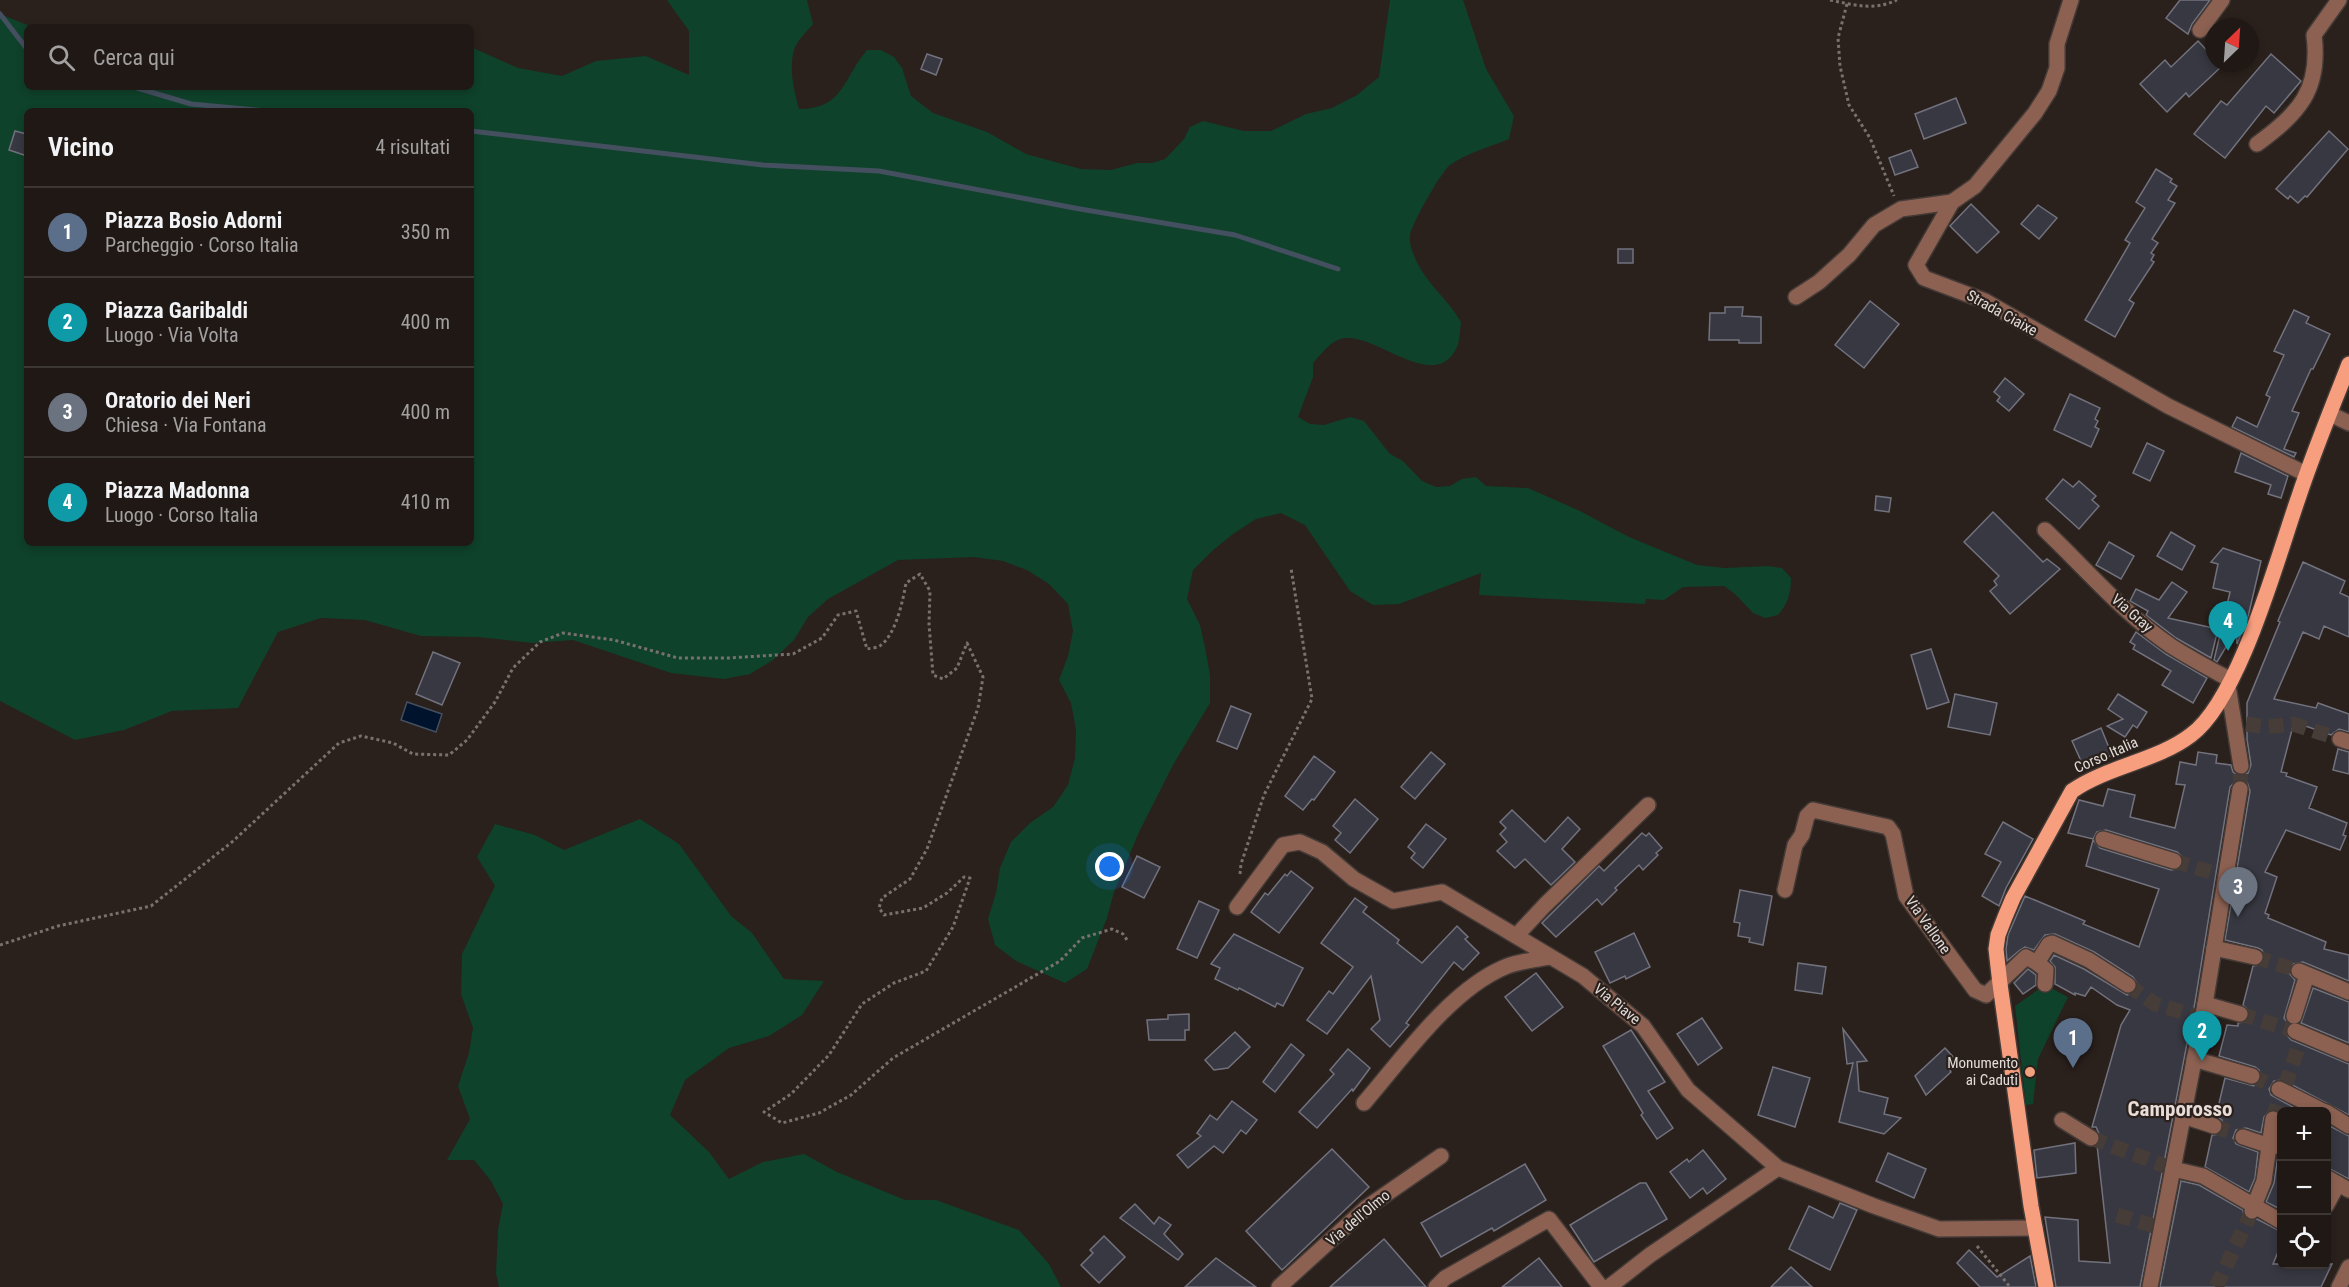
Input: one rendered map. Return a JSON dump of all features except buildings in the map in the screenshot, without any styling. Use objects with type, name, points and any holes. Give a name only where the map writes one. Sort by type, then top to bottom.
[{"type":"main road","name":"Corso Italia","points":[[2046,1287],[2035,1228],[2000,984],[1996,949],[1998,935],[2013,898],[2072,791],[2086,782],[2175,745],[2192,735],[2206,721],[2229,683],[2256,622],[2306,474],[2349,364]]},
{"type":"street","name":"Strada Ciaixe","points":[[2071,0],[2057,44],[2057,68],[2049,91],[2035,113],[1975,186],[1952,202],[1916,265],[1924,278],[1985,301],[2075,355],[2168,406],[2306,474]]},
{"type":"street","points":[[2200,30],[2222,0]]},
{"type":"street","points":[[2257,144],[2285,123],[2308,91],[2315,75],[2314,35],[2339,0]]},
{"type":"street","points":[[1796,297],[1820,282],[1849,255],[1874,225],[1901,209],[1952,202]]},
{"type":"street","points":[[2330,414],[2349,423]]},
{"type":"street","name":"Via Gray","points":[[2045,530],[2148,628],[2229,683]]},
{"type":"street","points":[[2229,683],[2241,723],[2241,766]]},
{"type":"street","points":[[2150,1287],[2205,1005],[2223,876],[2240,789]]},
{"type":"street","points":[[1516,936],[1545,904],[1648,804]]},
{"type":"street","name":"Via Vallone","points":[[1785,890],[1795,845],[1802,835],[1807,816],[1813,810],[1888,827],[1895,840],[1906,896],[1975,990],[1986,995],[2000,984]]},
{"type":"street","points":[[2103,839],[2174,861]]},
{"type":"street","name":"Via Piave","points":[[1237,907],[1283,845],[1300,842],[1322,852],[1354,879],[1393,901],[1442,892],[1583,976],[1643,1026],[1688,1090],[1778,1168],[1939,1229],[2035,1228]]},
{"type":"street","points":[[2037,963],[2052,943],[2089,960],[2128,985]]},
{"type":"street","points":[[2214,945],[2255,957]]},
{"type":"street","points":[[1364,1103],[1443,1011],[1475,983],[1506,966],[1550,957]]},
{"type":"street","points":[[2000,984],[2026,957],[2046,970],[2045,984]]},
{"type":"street","points":[[2349,992],[2303,973],[2298,1030],[2349,1054]]},
{"type":"street","points":[[2205,1005],[2240,1014]]},
{"type":"street","points":[[2194,1059],[2253,1076]]},
{"type":"street","points":[[2277,1107],[2279,1098],[2309,1107]]},
{"type":"street","points":[[2253,1209],[2264,1181],[2277,1108]]},
{"type":"street","points":[[2331,1115],[2349,1126]]},
{"type":"street","points":[[2183,1116],[2214,1126]]},
{"type":"street","points":[[2062,1119],[2091,1138]]},
{"type":"street","points":[[2243,1137],[2270,1145]]},
{"type":"street","name":"Via dell'Olmo","points":[[1279,1287],[1366,1208],[1441,1156]]},
{"type":"street","points":[[1609,1287],[1650,1255],[1778,1168]]},
{"type":"street","points":[[2173,1169],[2204,1176],[2253,1209],[2277,1220]]},
{"type":"street","points":[[2331,1196],[2338,1183]]},
{"type":"street","points":[[1436,1287],[1445,1278],[1549,1219],[1601,1287]]},
{"type":"street","points":[[2339,1287],[2349,1267]]},
{"type":"path","points":[[1830,0],[1883,7],[1897,0]]},
{"type":"path","points":[[1847,4],[1838,38],[1840,66],[1849,105],[1870,138],[1881,169],[1901,209]]},
{"type":"path","points":[[1240,875],[1241,864],[1264,795],[1312,699],[1292,568]]},
{"type":"path","points":[[0,945],[58,926],[151,906],[232,842],[339,743],[362,736],[393,743],[413,754],[449,755],[467,740],[495,702],[513,668],[540,642],[563,633],[614,640],[678,658],[794,654],[822,638],[838,615],[856,611],[867,649],[880,646],[890,634],[902,604],[906,583],[920,574],[930,591],[929,624],[933,675],[943,679],[957,668],[967,642],[983,677],[978,708],[927,849],[910,879],[882,898],[879,908],[884,915],[923,908],[946,893],[964,877],[970,878],[952,927],[926,970],[894,983],[862,1004],[829,1055],[791,1094],[764,1112],[782,1123],[819,1113],[851,1095],[893,1058],[1060,961],[1082,938],[1112,929],[1123,934],[1127,940]]},
{"type":"path","points":[[1963,1229],[2010,1287]]},
{"type":"green space","points":[[667,0],[807,0],[813,24],[795,47],[792,62],[799,109],[814,108],[834,98],[867,50],[881,50],[894,57],[902,68],[911,96],[933,113],[987,132],[1026,154],[1081,169],[1111,170],[1165,159],[1184,139],[1190,127],[1203,121],[1244,131],[1271,131],[1306,114],[1332,108],[1357,95],[1379,77],[1390,0],[1463,0],[1486,69],[1514,116],[1509,139],[1479,150],[1450,165],[1421,211],[1410,236],[1416,261],[1461,322],[1456,349],[1447,361],[1434,365],[1420,364],[1359,339],[1346,338],[1336,341],[1313,363],[1313,377],[1298,417],[1310,424],[1324,425],[1350,417],[1364,421],[1390,454],[1403,461],[1422,481],[1436,487],[1450,486],[1462,479],[1476,477],[1486,486],[1528,488],[1580,511],[1629,537],[1697,565],[1725,568],[1768,566],[1782,568],[1791,578],[1787,602],[1778,615],[1765,618],[1753,613],[1724,586],[1683,587],[1664,600],[1646,599],[1645,604],[1479,595],[1481,573],[1399,604],[1373,605],[1350,591],[1305,525],[1281,513],[1256,519],[1212,551],[1193,570],[1187,599],[1200,625],[1205,647],[1210,675],[1210,703],[1173,765],[1139,832],[1114,892],[1107,918],[1087,969],[1065,983],[1016,961],[995,945],[988,919],[996,893],[1000,868],[1011,842],[1030,823],[1053,807],[1068,785],[1075,758],[1076,729],[1071,703],[1059,680],[1068,656],[1073,631],[1068,604],[1049,584],[1027,570],[1003,561],[974,557],[898,560],[828,599],[808,617],[794,640],[773,660],[750,674],[724,679],[671,673],[573,640],[532,643],[478,637],[421,636],[365,620],[321,618],[278,632],[238,708],[172,711],[124,730],[75,740],[0,701],[0,14],[25,24],[24,90],[474,90],[474,48],[518,68],[562,76],[596,61],[646,56],[689,75],[689,31]]},
{"type":"green space","points":[[640,819],[679,844],[731,916],[752,933],[784,979],[824,981],[802,1015],[769,1036],[729,1048],[685,1080],[670,1115],[709,1152],[729,1179],[763,1162],[804,1154],[837,1172],[905,1200],[936,1200],[1019,1230],[1049,1264],[1061,1287],[499,1287],[496,1273],[498,1230],[503,1204],[491,1181],[474,1160],[447,1160],[470,1119],[458,1086],[469,1053],[473,1028],[461,994],[462,954],[495,886],[477,857],[495,824],[535,835],[564,850]]},
{"type":"green space","points":[[2045,985],[2068,997],[2038,1059],[2033,1104],[2026,1105],[2015,1006]]},
{"type":"water","points":[[407,702],[442,714],[436,732],[401,720]]},
{"type":"waterway","points":[[0,14],[24,45]]},
{"type":"waterway","points":[[144,90],[191,104],[234,108]]},
{"type":"waterway","points":[[474,131],[763,165],[879,171],[1080,209],[1235,235],[1338,269]]},
{"type":"tunnel","points":[[2246,724],[2268,727],[2293,724],[2340,739]]},
{"type":"tunnel","points":[[2240,789],[2241,766]]},
{"type":"tunnel","points":[[2174,861],[2221,875]]},
{"type":"tunnel","points":[[2255,957],[2299,971]]},
{"type":"tunnel","points":[[2128,985],[2155,1004],[2203,1018]]},
{"type":"tunnel","points":[[2240,1014],[2295,1031]]},
{"type":"tunnel","points":[[2285,1086],[2301,1039]]},
{"type":"tunnel","points":[[2252,1076],[2279,1089]]},
{"type":"tunnel","points":[[2273,1119],[2277,1105]]},
{"type":"tunnel","points":[[2214,1126],[2243,1137]]},
{"type":"tunnel","points":[[2091,1138],[2173,1169]]},
{"type":"tunnel","points":[[2216,1287],[2252,1211]]},
{"type":"tunnel","points":[[2117,1215],[2161,1228]]},
{"type":"place","name":"Piazza Madonna","points":[[2228,651]]},
{"type":"place","name":"Oratorio dei Neri","points":[[2238,917]]},
{"type":"place","name":"Piazza Garibaldi","points":[[2202,1061]]},
{"type":"place","name":"Piazza Bosio Adorni","points":[[2073,1068]]},
{"type":"place","name":"Monumento ai Caduti","points":[[2030,1072]]},
{"type":"district","name":"Camporosso","points":[[2180,1109]]}]
